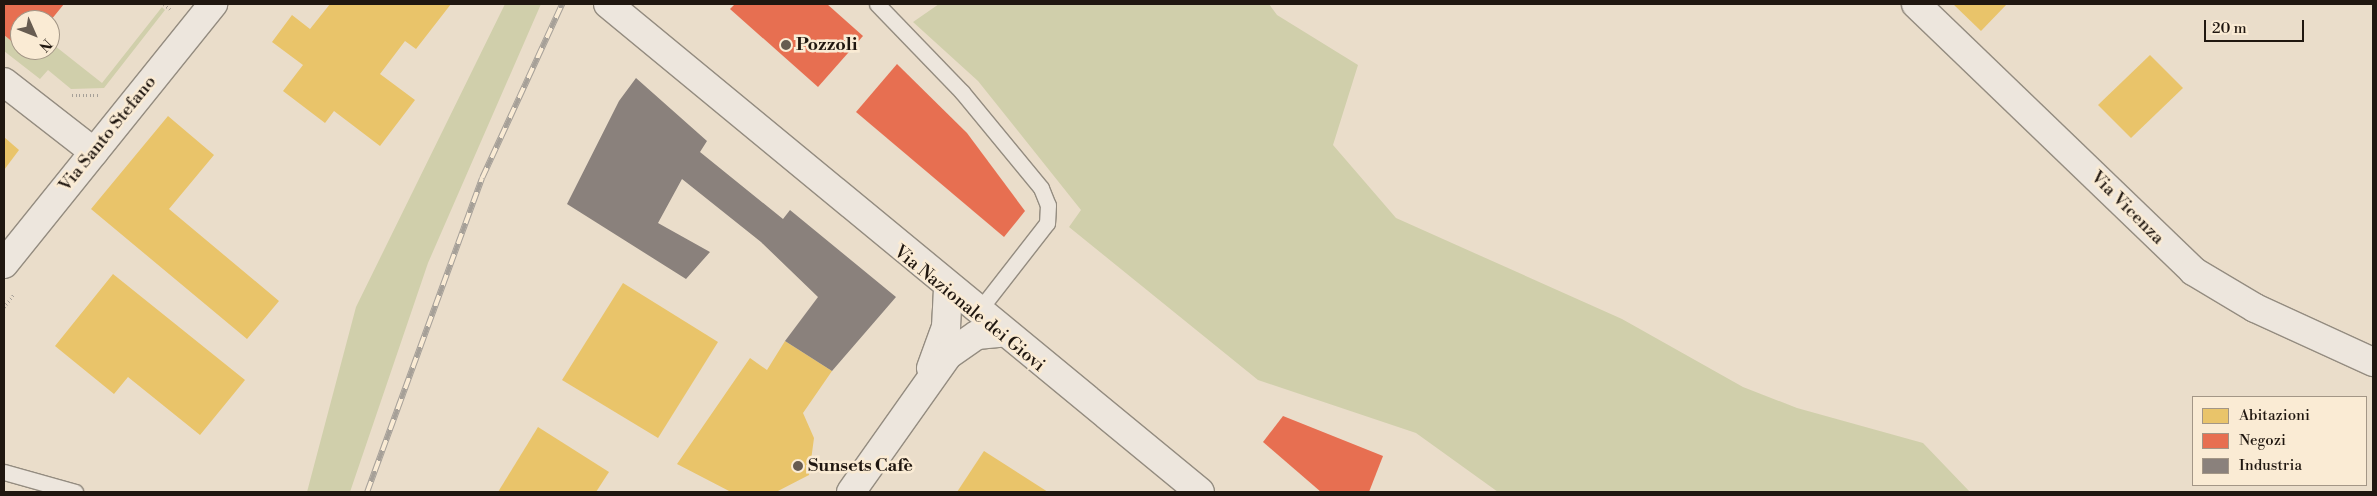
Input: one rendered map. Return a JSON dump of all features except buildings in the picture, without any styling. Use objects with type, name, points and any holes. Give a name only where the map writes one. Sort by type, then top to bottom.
[{"type":"street","name":"Via Santo Stefano","points":[[4,264],[213,4]]},
{"type":"street","name":"Via Nazionale dei Giovi","points":[[608,4],[801,167],[980,309],[1200,492]]},
{"type":"street","name":"Via Vicenza","points":[[1916,4],[2193,271],[2242,302],[2373,362]]},
{"type":"street","points":[[4,82],[94,152]]},
{"type":"street","name":"Via Nazionale dei Giovi","points":[[801,167],[826,194],[998,333],[1142,445]]},
{"type":"street","points":[[922,387],[942,345],[948,293]]},
{"type":"street","points":[[851,492],[922,387],[962,343],[977,335],[998,333]]},
{"type":"lane","name":"Via Nazionale dei Giovi","points":[[877,4],[962,92],[1041,188],[1048,205],[1047,223],[980,309]]},
{"type":"lane","points":[[4,472],[75,492]]},
{"type":"path","points":[[167,19],[178,4]]},
{"type":"path","points":[[32,104],[51,80],[69,95],[106,95]]},
{"type":"green space","points":[[505,4],[541,4],[428,263],[350,492],[307,492],[356,307]]},
{"type":"green space","points":[[939,4],[1269,4],[1277,15],[1358,65],[1333,145],[1396,218],[1622,319],[1743,387],[1797,408],[1923,443],[1970,492],[1498,492],[1416,433],[1258,380],[1069,227],[1081,210],[978,81],[913,22]]},
{"type":"green space","points":[[162,7],[165,10],[104,88],[71,89],[48,70],[40,79],[16,60],[60,60],[60,50],[102,83]]},
{"type":"green space","points":[[4,35],[10,40],[10,56],[4,51]]},
{"type":"railway","points":[[367,492],[482,178],[562,4]]},
{"type":"place","name":"Pozzoli","points":[[786,45]]},
{"type":"place","name":"Sunsets Cafè","points":[[798,466]]}]
